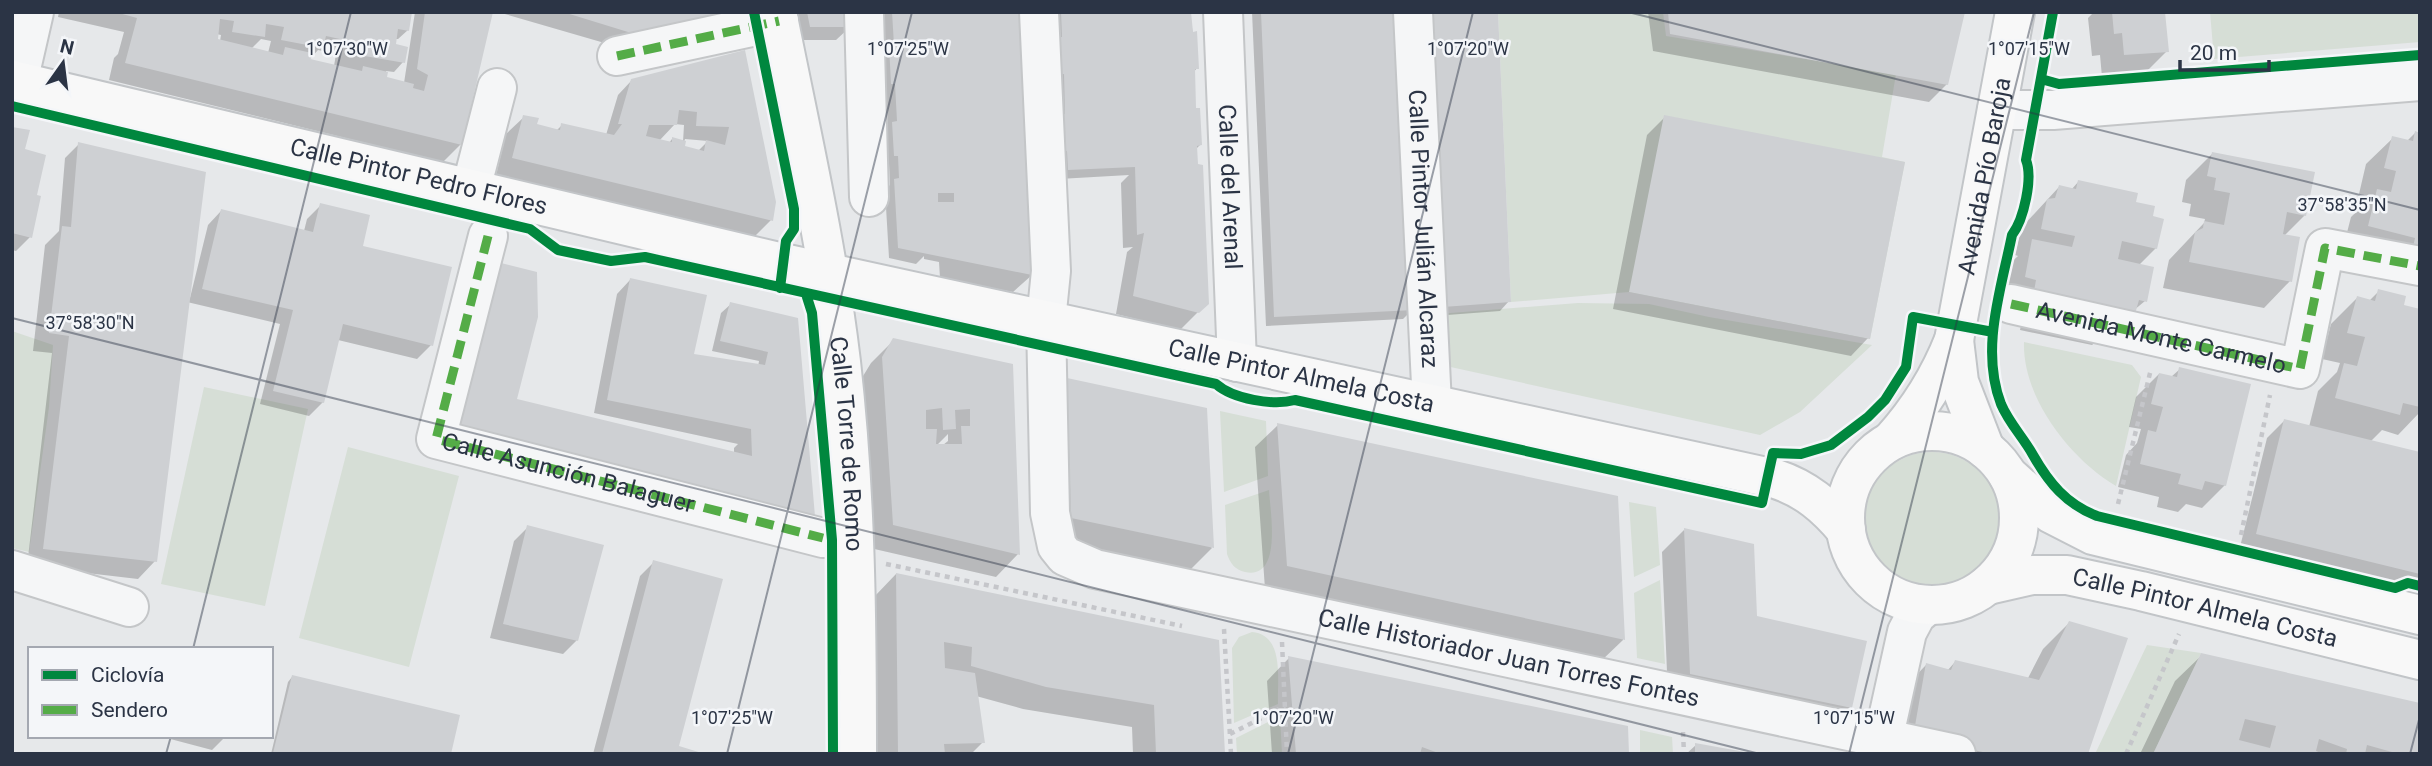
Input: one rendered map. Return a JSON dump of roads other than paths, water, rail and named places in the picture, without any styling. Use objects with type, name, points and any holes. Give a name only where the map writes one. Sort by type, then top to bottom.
[{"type":"main road","name":"Avenida Pío Baroja","points":[[1892,440],[1928,395],[1954,340],[2015,12]]},
{"type":"main road","name":"Calle Torre de Romo","points":[[778,17],[820,225],[842,373],[856,546],[857,754]]},
{"type":"main road","name":"Calle Pintor Pedro Flores","points":[[15,81],[827,273]]},
{"type":"main road","name":"Calle Pintor Almela Costa","points":[[827,273],[1776,479],[1813,496],[1846,530]]},
{"type":"main road","name":"Avenida Pío Baroja","points":[[1954,340],[1959,382],[1997,462]]},
{"type":"main road","points":[[1933,430],[1961,435],[1997,462],[2018,501],[2020,514],[2017,540],[2006,565],[1988,585],[1970,597],[1911,612],[1866,575],[1857,562],[1846,530],[1846,504],[1860,468],[1874,453],[1892,440],[1933,430]]},
{"type":"main road","name":"Calle Pintor Almela Costa","points":[[1997,462],[2050,513],[2092,535],[2420,615]]},
{"type":"main road","name":"Calle Pintor Almela Costa","points":[[1776,479],[1818,479],[1860,468]]},
{"type":"main road","name":"Calle Pintor Almela Costa","points":[[1988,585],[2032,575],[2075,577],[2420,660]]},
{"type":"street","points":[[15,81],[34,12]]},
{"type":"street","points":[[864,12],[869,197]]},
{"type":"street","points":[[1039,12],[1051,271],[1046,321]]},
{"type":"street","name":"Calle del Arenal","points":[[1223,12],[1237,362]]},
{"type":"street","name":"Calle Pintor Julián Alcaraz","points":[[1413,12],[1432,405]]},
{"type":"street","points":[[617,56],[778,17]]},
{"type":"street","points":[[1997,110],[2053,110],[2420,81]]},
{"type":"street","points":[[471,189],[497,88]]},
{"type":"street","name":"Calle Asunción Balaguer","points":[[488,236],[436,439],[823,538]]},
{"type":"street","name":"Avenida Monte Carmelo","points":[[2011,304],[2300,369],[2325,248],[2420,267]]},
{"type":"street","name":"Calle Historiador Juan Torres Fontes","points":[[1046,321],[1050,513],[1057,546],[1065,556],[1095,569],[1882,746],[1956,754]]},
{"type":"street","points":[[12,570],[129,607]]},
{"type":"street","points":[[1882,746],[1911,612]]}]
